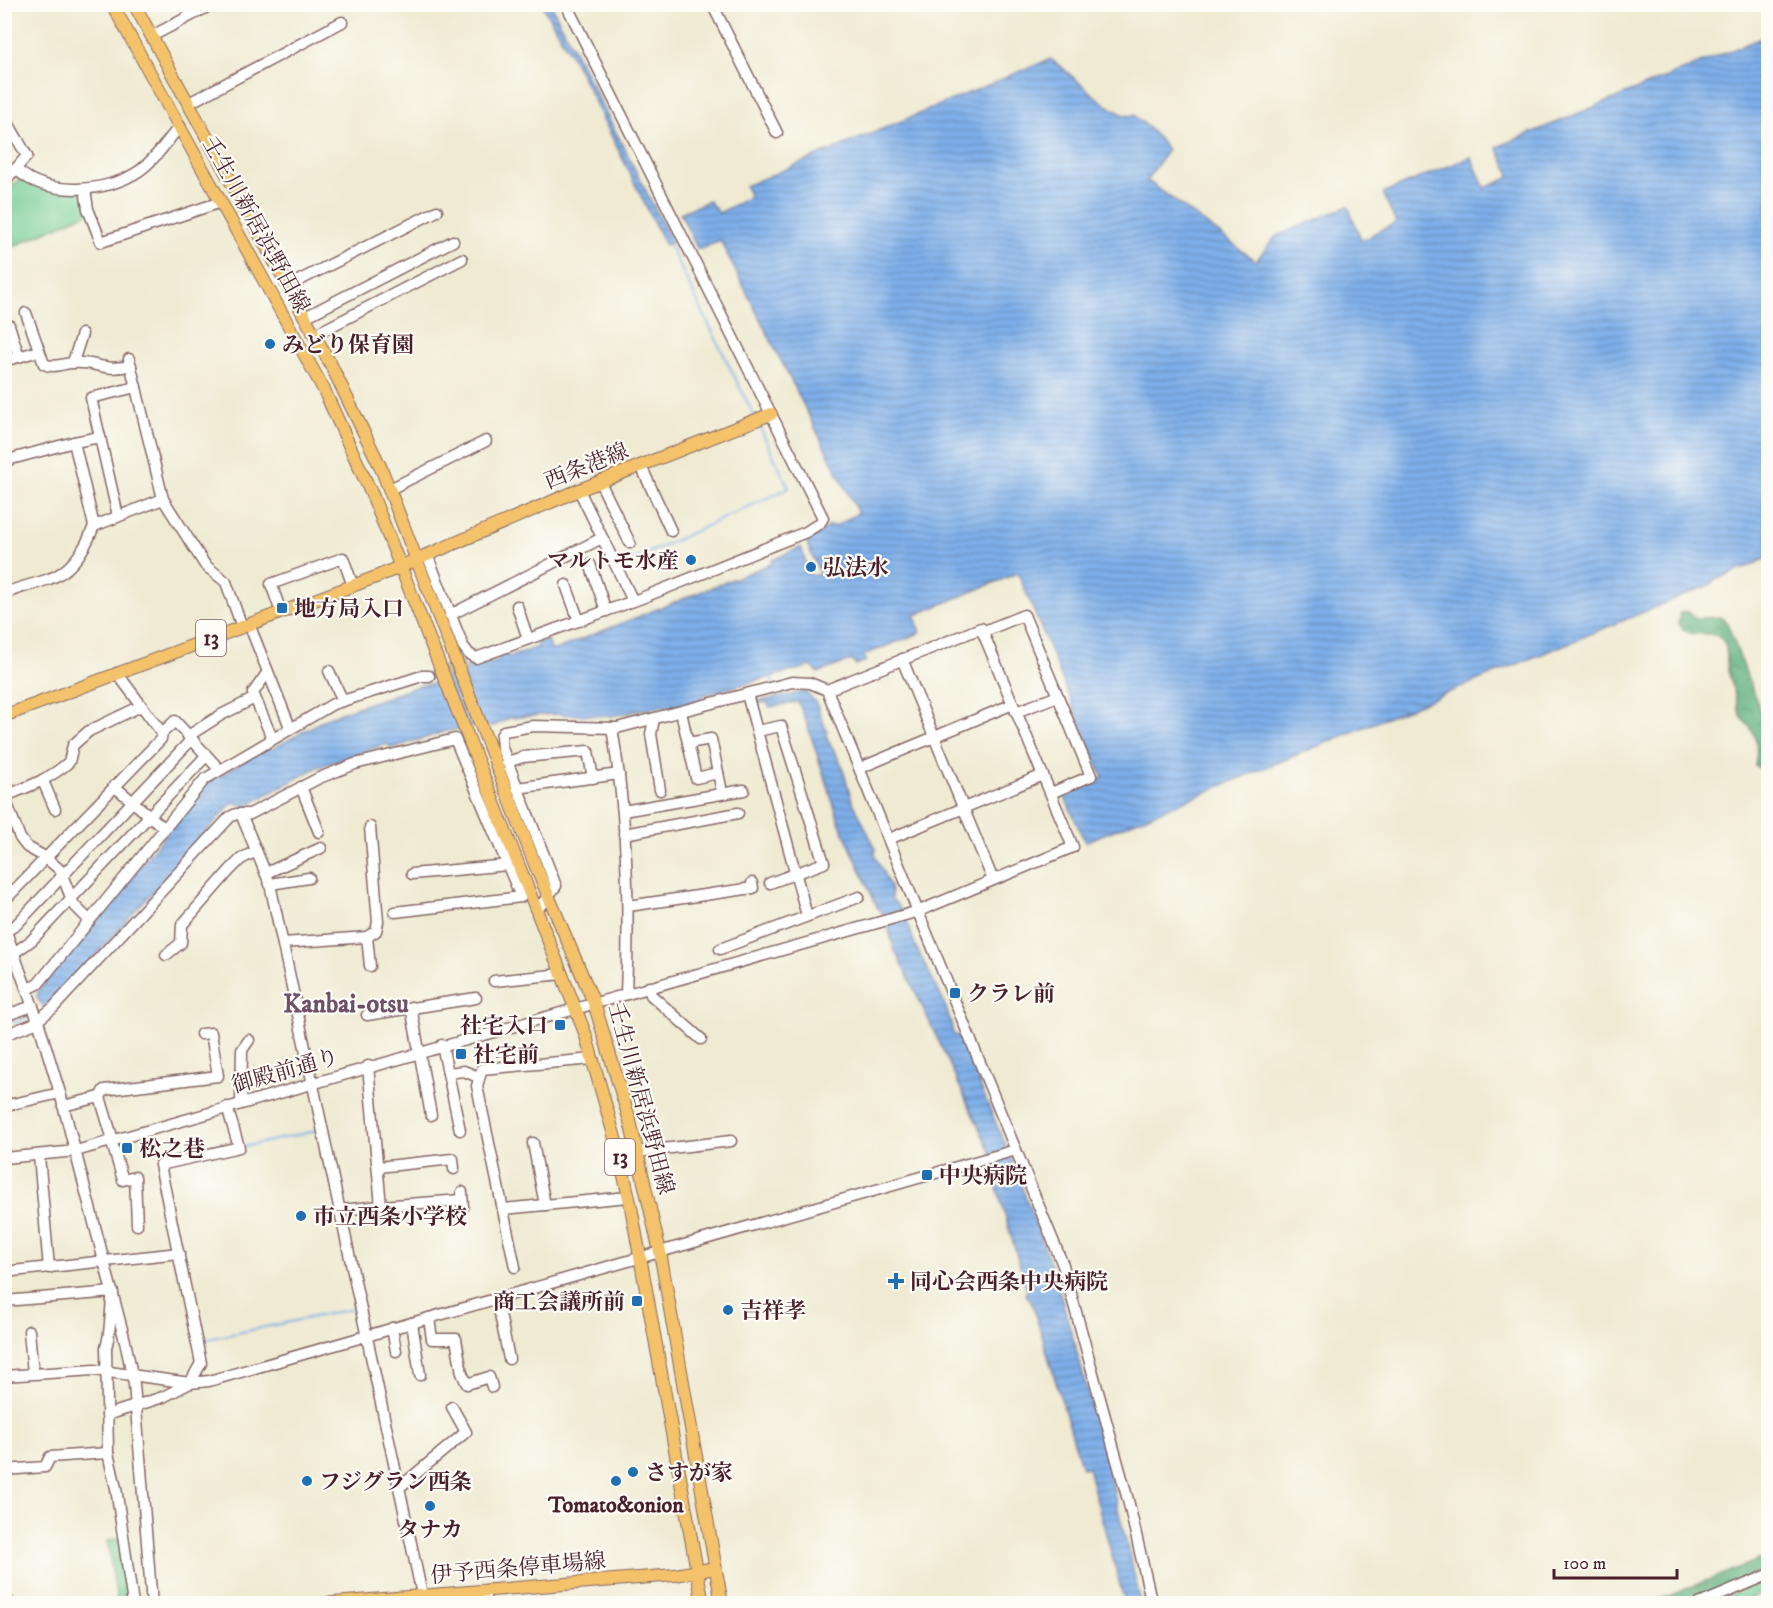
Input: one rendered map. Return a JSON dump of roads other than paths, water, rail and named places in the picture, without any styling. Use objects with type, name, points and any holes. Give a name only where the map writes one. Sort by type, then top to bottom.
[{"type":"main road","name":"壬生川新居浜野田線","points":[[112,4],[348,439],[466,730],[518,875],[537,910],[575,1009],[593,1059],[641,1257],[703,1604]]},
{"type":"main road","name":"壬生川新居浜野田線","points":[[134,4],[358,418],[422,556],[468,662],[483,732],[536,867],[594,1003],[617,1070],[660,1252],[722,1604]]},
{"type":"main road","name":"西条港線","points":[[422,556],[579,490],[771,414]]},
{"type":"main road","name":"13","points":[[4,716],[353,586],[422,556]]},
{"type":"main road","name":"伊予西条停車場線","points":[[322,1604],[424,1599],[487,1590],[696,1573],[716,1568]]},
{"type":"street","points":[[152,36],[192,9],[213,4]]},
{"type":"street","points":[[422,556],[466,651],[468,662],[633,601],[806,532],[820,523],[822,515],[566,4]]},
{"type":"street","points":[[712,4],[777,133]]},
{"type":"street","points":[[189,103],[342,22]]},
{"type":"street","points":[[4,116],[26,151],[26,161],[4,182]]},
{"type":"street","points":[[17,170],[34,182],[85,189],[128,177],[140,171],[180,126]]},
{"type":"street","points":[[85,189],[88,209],[101,242],[221,202]]},
{"type":"street","points":[[288,286],[437,211]]},
{"type":"street","points":[[305,317],[453,241]]},
{"type":"street","points":[[314,335],[462,259]]},
{"type":"street","points":[[26,312],[44,364],[49,367],[73,362],[116,370],[130,362],[163,499],[205,565],[226,582],[290,727]]},
{"type":"street","points":[[9,325],[19,357]]},
{"type":"street","points":[[73,362],[82,334]]},
{"type":"street","points":[[4,361],[39,351]]},
{"type":"street","points":[[118,516],[91,398],[136,387]]},
{"type":"street","points":[[4,460],[100,437]]},
{"type":"street","points":[[390,489],[486,441]]},
{"type":"street","points":[[4,594],[24,584],[52,579],[63,571],[88,543],[94,526],[74,442]]},
{"type":"street","points":[[641,465],[672,530]]},
{"type":"street","points":[[600,482],[630,543]]},
{"type":"street","points":[[579,490],[633,601]]},
{"type":"street","points":[[94,526],[163,499]]},
{"type":"street","points":[[450,615],[602,538]]},
{"type":"street","points":[[281,612],[271,584],[343,558],[353,586]]},
{"type":"street","points":[[590,564],[606,611]]},
{"type":"street","points":[[566,585],[579,621]]},
{"type":"street","points":[[517,606],[528,639]]},
{"type":"street","points":[[537,910],[556,886],[500,742],[504,731],[534,726],[612,728],[801,682],[827,690],[981,628],[982,632],[1051,793],[1091,776],[1024,615],[982,632]]},
{"type":"street","points":[[902,660],[993,880]]},
{"type":"street","points":[[329,671],[343,701]]},
{"type":"street","points":[[117,673],[162,733]]},
{"type":"street","points":[[267,673],[253,693],[272,738]]},
{"type":"street","points":[[28,989],[38,984],[196,787],[219,769],[290,727],[343,701],[422,676],[429,676]]},
{"type":"street","points":[[827,690],[889,838],[914,913],[1063,1265],[1128,1500],[1152,1604]]},
{"type":"street","points":[[747,694],[807,916]]},
{"type":"street","points":[[860,768],[934,737],[1015,708],[1058,696]]},
{"type":"street","points":[[153,1604],[132,1376],[106,1263],[60,1094],[28,989],[5,929],[16,925],[190,737],[221,715],[255,698]]},
{"type":"street","points":[[89,920],[71,899],[62,873],[47,859],[27,847],[20,838],[5,796],[43,781],[49,774],[69,762],[73,745],[89,731],[141,706]]},
{"type":"street","points":[[681,712],[696,778],[718,773]]},
{"type":"street","points":[[654,719],[651,734],[660,790]]},
{"type":"street","points":[[4,901],[47,859],[161,739],[162,733],[176,721],[219,769]]},
{"type":"street","points":[[757,731],[781,726],[824,863],[770,883]]},
{"type":"street","points":[[612,728],[623,811],[628,906],[626,994]]},
{"type":"street","points":[[4,1035],[38,1021],[53,1008],[221,824],[230,817],[250,814],[301,787],[355,764],[455,739],[508,865],[518,875],[521,897],[395,912]]},
{"type":"street","points":[[688,743],[711,739],[721,787]]},
{"type":"street","points":[[507,762],[524,757],[588,751],[593,778]]},
{"type":"street","points":[[14,953],[32,940],[206,756]]},
{"type":"street","points":[[518,788],[619,774]]},
{"type":"street","points":[[889,838],[1043,775]]},
{"type":"street","points":[[43,781],[55,809]]},
{"type":"street","points":[[114,786],[130,802],[164,828]]},
{"type":"street","points":[[301,787],[319,832]]},
{"type":"street","points":[[623,811],[744,790]]},
{"type":"street","name":"御殿前通り","points":[[4,1158],[76,1151],[368,1066],[914,913],[1073,847],[1051,793]]},
{"type":"street","points":[[624,834],[738,813]]},
{"type":"street","points":[[241,814],[270,884],[424,1599]]},
{"type":"street","points":[[283,944],[372,936],[378,922],[370,827]]},
{"type":"street","points":[[266,873],[321,848]]},
{"type":"street","points":[[166,955],[181,943],[182,925],[219,880],[241,859],[256,851]]},
{"type":"street","points":[[412,874],[508,865]]},
{"type":"street","points":[[518,875],[536,867]]},
{"type":"street","points":[[270,884],[309,878]]},
{"type":"street","points":[[628,906],[753,888],[753,883]]},
{"type":"street","points":[[720,949],[859,897]]},
{"type":"street","points":[[367,937],[370,966]]},
{"type":"street","points":[[732,944],[737,963]]},
{"type":"street","points":[[494,981],[562,974]]},
{"type":"street","points":[[649,987],[651,995],[701,1039]]},
{"type":"street","points":[[367,1015],[476,998]]},
{"type":"street","points":[[4,1000],[7,1015],[33,1006]]},
{"type":"street","points":[[411,1007],[431,1115]]},
{"type":"street","points":[[137,1225],[135,1177],[123,1180],[100,1097],[104,1090],[218,1076],[211,1033],[201,1034]]},
{"type":"street","points":[[242,1102],[242,1050],[249,1040]]},
{"type":"street","points":[[441,1046],[460,1130]]},
{"type":"street","points":[[515,1267],[477,1086],[478,1077],[482,1069],[593,1059]]},
{"type":"street","points":[[368,1066],[381,1206]]},
{"type":"street","points":[[447,1073],[464,1071],[478,1077]]},
{"type":"street","points":[[4,1106],[60,1094]]},
{"type":"street","points":[[63,1106],[100,1097]]},
{"type":"street","points":[[107,1416],[190,1383],[201,1363],[160,1165],[238,1147],[227,1107]]},
{"type":"street","points":[[638,1152],[730,1142]]},
{"type":"street","points":[[532,1143],[544,1205]]},
{"type":"street","points":[[4,1376],[94,1370],[190,1383],[209,1381],[1013,1151]]},
{"type":"street","points":[[39,1156],[49,1269]]},
{"type":"street","points":[[378,1167],[453,1159],[454,1169]]},
{"type":"street","points":[[503,1209],[628,1197]]},
{"type":"street","points":[[341,1210],[462,1200]]},
{"type":"street","points":[[4,1272],[106,1263],[179,1253]]},
{"type":"street","points":[[4,1301],[113,1292]]},
{"type":"street","points":[[113,1292],[108,1315],[106,1372],[108,1453],[116,1488],[133,1604]]},
{"type":"street","points":[[497,1299],[510,1359]]},
{"type":"street","points":[[429,1318],[432,1339],[456,1339],[462,1373],[467,1384],[489,1377],[492,1387]]},
{"type":"street","points":[[412,1323],[420,1375]]},
{"type":"street","points":[[392,1328],[396,1351]]},
{"type":"street","points":[[29,1331],[33,1373]]},
{"type":"street","points":[[400,1487],[466,1432],[452,1407]]},
{"type":"street","points":[[4,1470],[45,1467],[50,1457],[108,1453]]},
{"type":"street","points":[[1699,1604],[1768,1575]]},
{"type":"street","points":[[474,1604],[484,1600],[487,1590]]},
{"type":"street","points":[[4,1596],[10,1604]]},
{"type":"water","points":[[542,5],[551,5],[672,242],[665,245],[578,68]]},
{"type":"water","points":[[1768,35],[1768,558],[1713,581],[1712,584],[1085,842],[1064,795],[1103,778],[1018,573],[915,615],[920,633],[864,655],[866,661],[855,665],[852,660],[818,673],[811,666],[701,696],[701,700],[670,708],[663,706],[612,716],[552,714],[509,718],[494,726],[474,726],[447,731],[393,748],[386,744],[316,768],[246,806],[233,802],[49,1007],[45,1008],[37,998],[38,991],[206,784],[264,749],[272,749],[329,717],[421,685],[434,683],[470,665],[474,666],[488,660],[490,664],[501,656],[507,654],[509,657],[538,647],[537,643],[546,639],[552,651],[773,563],[772,560],[801,547],[809,573],[812,576],[820,574],[804,536],[822,532],[828,526],[836,526],[858,513],[720,240],[702,249],[697,248],[680,213],[709,201],[719,213],[750,197],[745,186],[1050,59],[1104,103],[1126,115],[1134,115],[1147,127],[1167,151],[1147,180],[1256,261],[1276,236],[1348,206],[1361,239],[1370,238],[1372,234],[1396,223],[1383,193],[1471,157],[1485,188],[1508,178],[1510,175],[1497,147]]},
{"type":"water","points":[[805,692],[815,701],[827,732],[827,739],[841,763],[852,800],[876,849],[875,855],[890,887],[892,900],[905,916],[917,949],[948,1013],[953,1034],[959,1036],[1014,1166],[1057,1281],[1103,1447],[1141,1603],[1128,1603],[1123,1596],[1088,1468],[1082,1468],[1031,1300],[1025,1295],[1027,1290],[992,1171],[990,1151],[895,951],[885,918],[878,909],[840,824],[805,718],[798,702],[770,707],[766,702],[753,705],[752,702]]},
{"type":"waterway","points":[[676,234],[667,240],[754,416]]},
{"type":"waterway","points":[[622,565],[789,488],[758,424]]},
{"type":"waterway","points":[[772,677],[773,684]]},
{"type":"waterway","points":[[13,1023],[27,1018]]},
{"type":"waterway","points":[[243,1147],[320,1130]]},
{"type":"waterway","points":[[204,1340],[356,1308]]},
{"type":"tunnel","points":[[429,676],[468,661]]},
{"type":"place","name":"みどり保育園","points":[[270,344]]},
{"type":"place","name":"マルトモ水産","points":[[691,560]]},
{"type":"place","name":"弘法水","points":[[811,567]]},
{"type":"place","name":"地方局入口","points":[[282,608]]},
{"type":"place","name":"クラレ前","points":[[955,993]]},
{"type":"place","name":"社宅入口","points":[[560,1025]]},
{"type":"place","name":"社宅前","points":[[461,1054]]},
{"type":"place","name":"松之巷","points":[[127,1148]]},
{"type":"place","name":"中央病院","points":[[927,1175]]},
{"type":"place","name":"市立西条小学校","points":[[301,1216]]},
{"type":"place","name":"同心会西条中央病院","points":[[896,1281]]},
{"type":"place","name":"商工会議所前","points":[[637,1301]]},
{"type":"place","name":"吉祥孝","points":[[728,1310]]},
{"type":"place","name":"さすが家","points":[[633,1472]]},
{"type":"place","name":"フジグラン西条","points":[[307,1481]]},
{"type":"place","name":"Tomato&onion","points":[[616,1481]]},
{"type":"place","name":"タナカ","points":[[430,1506]]},
{"type":"district","name":"Kanbai-otsu","points":[[346,1003]]}]
